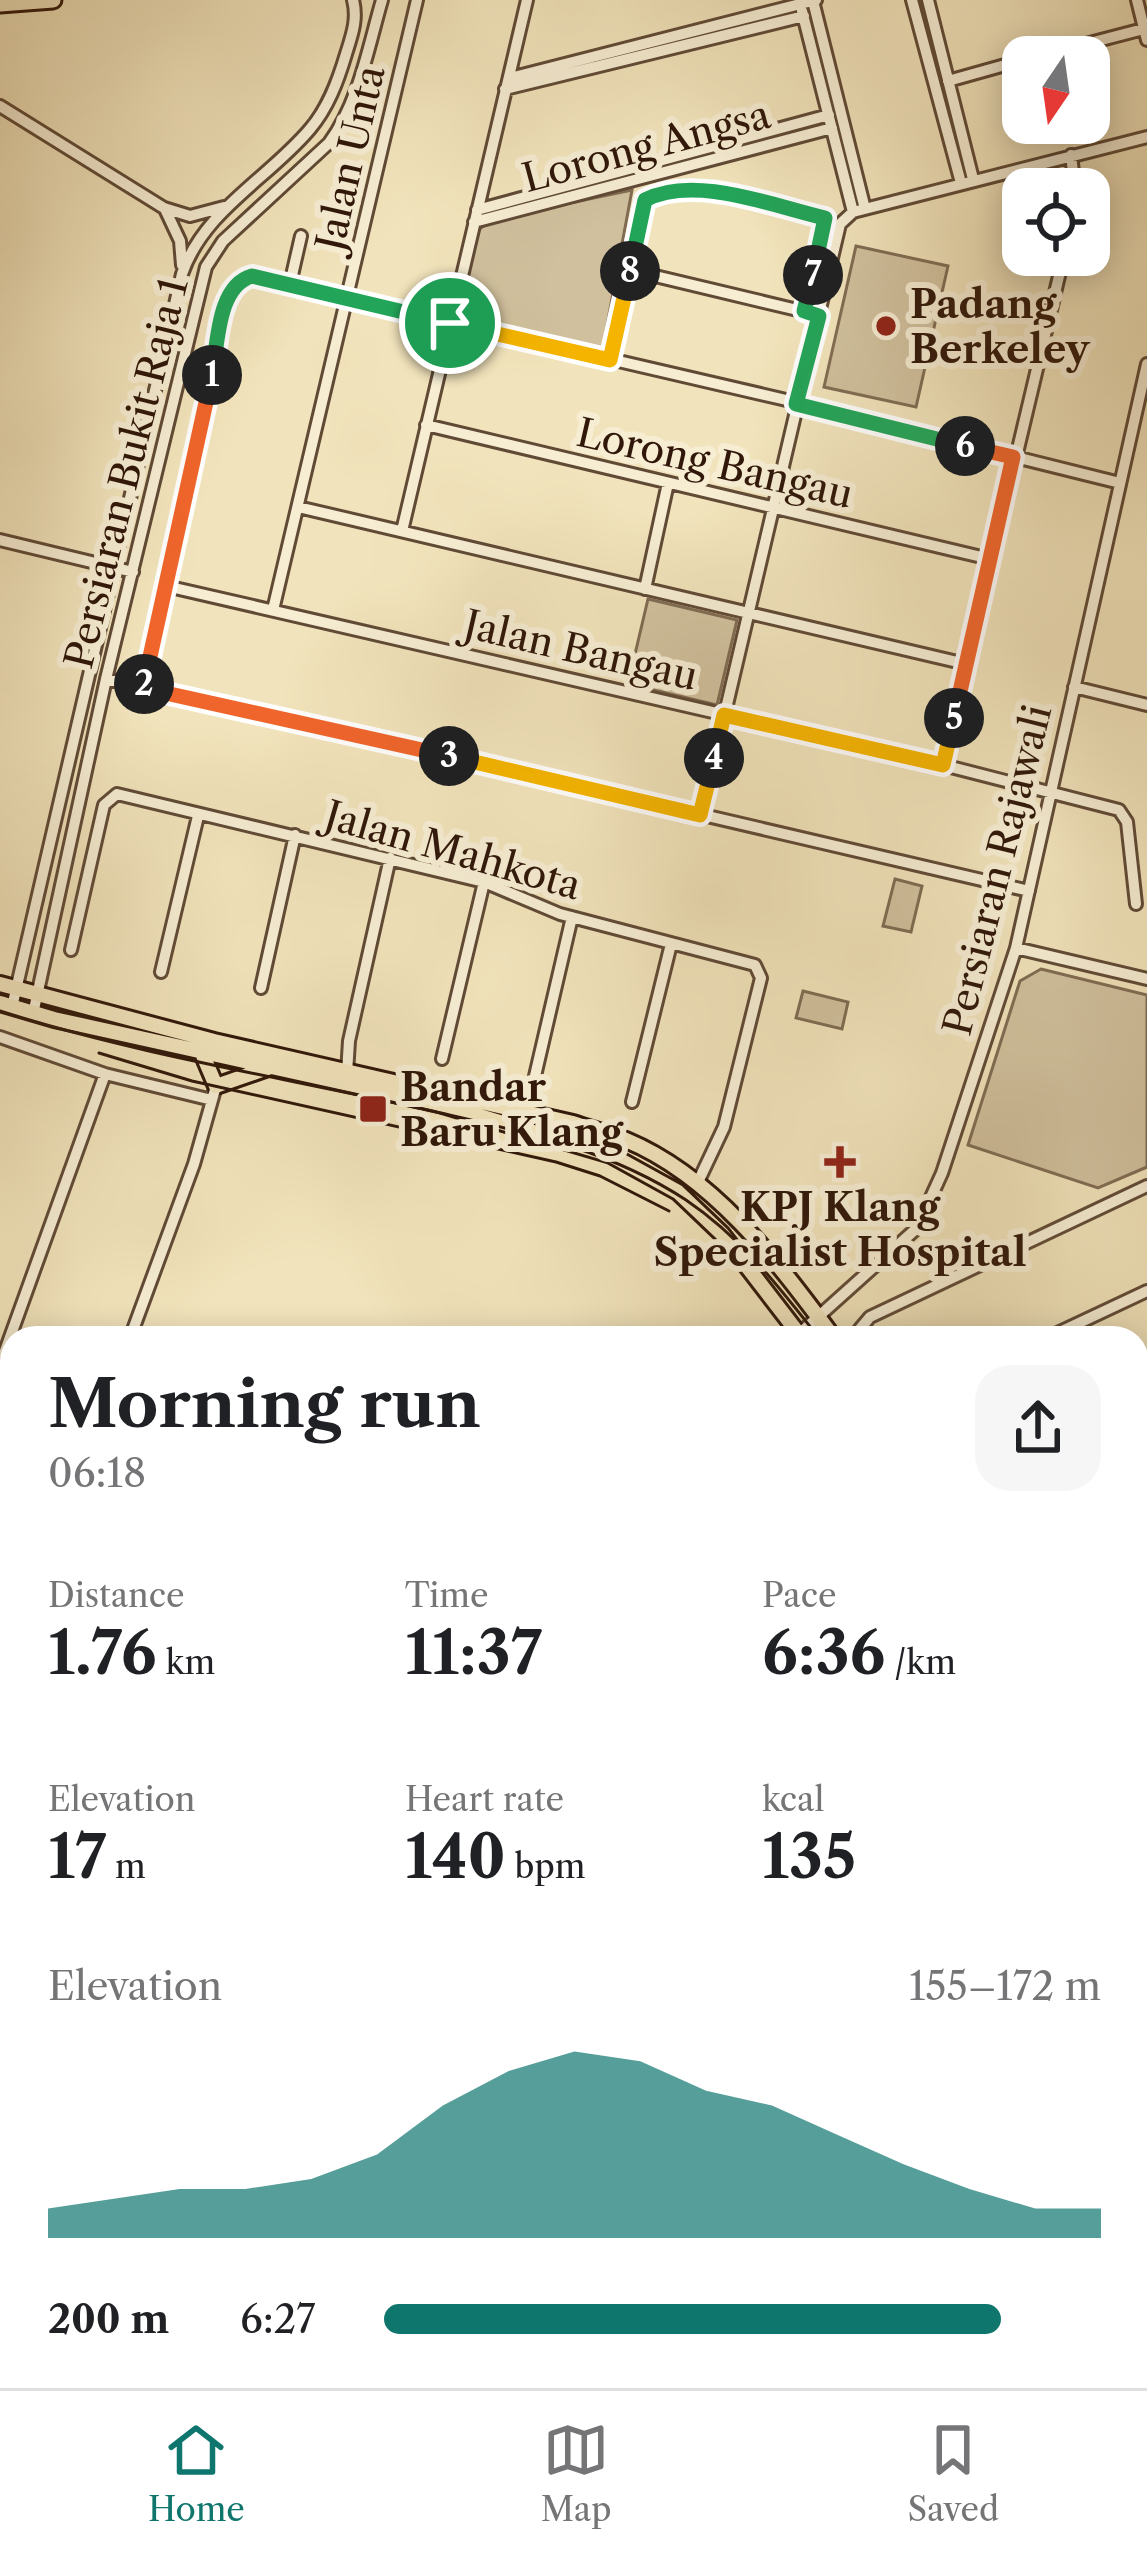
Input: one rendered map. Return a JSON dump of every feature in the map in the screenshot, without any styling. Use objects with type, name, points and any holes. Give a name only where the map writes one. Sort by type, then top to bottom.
[{"type":"highway","points":[[0,4],[53,0]]},
{"type":"main road","points":[[0,984],[625,1139],[698,1183],[767,1254],[825,1326]]},
{"type":"main road","points":[[6,1005],[500,1119],[585,1145],[646,1171],[678,1192],[722,1234],[792,1326]]},
{"type":"main road","points":[[202,1053],[214,1093],[273,1066]]},
{"type":"street","name":"Persiaran Bukit Raja 1","points":[[6,1005],[18,990],[182,274],[194,245],[227,206],[296,144],[323,110],[354,27],[353,0]]},
{"type":"street","name":"Persiaran Bukit Raja 1","points":[[33,1014],[106,680],[206,267],[223,241],[340,128],[353,100],[382,0]]},
{"type":"street","name":"Jalan Unta","points":[[273,610],[417,0]]},
{"type":"street","points":[[401,531],[526,0]]},
{"type":"street","points":[[912,0],[967,181]]},
{"type":"street","points":[[928,0],[967,181]]},
{"type":"street","points":[[1110,40],[1146,32],[1137,0]]},
{"type":"street","points":[[507,84],[808,5]]},
{"type":"street","points":[[808,5],[831,122],[859,210]]},
{"type":"street","points":[[808,5],[859,210]]},
{"type":"street","points":[[948,81],[1002,67]]},
{"type":"street","points":[[0,106],[164,208],[190,216],[227,206]]},
{"type":"street","name":"Lorong Angsa","points":[[475,216],[831,122]]},
{"type":"street","points":[[700,815],[840,224],[859,210],[1147,136]]},
{"type":"street","points":[[1071,155],[1073,168]]},
{"type":"street","points":[[610,360],[645,200],[664,190],[690,188],[825,218],[804,311]]},
{"type":"street","points":[[164,208],[180,241],[182,274]]},
{"type":"street","points":[[290,284],[301,236]]},
{"type":"street","points":[[630,271],[819,316]]},
{"type":"street","points":[[143,688],[228,295],[240,280],[252,276],[1120,483]]},
{"type":"street","points":[[943,765],[1059,276]]},
{"type":"street","name":"Persiaran Rajawali","points":[[809,1326],[917,1228],[942,1173],[1016,948],[1147,364]]},
{"type":"street","points":[[1136,411],[1147,401]]},
{"type":"street","name":"Lorong Bangau","points":[[427,425],[990,559]]},
{"type":"street","points":[[645,589],[668,482]]},
{"type":"street","points":[[298,507],[966,664]]},
{"type":"street","points":[[0,540],[133,572]]},
{"type":"street","name":"Jalan Bangau","points":[[166,586],[1119,810],[1127,822],[1136,904]]},
{"type":"street","points":[[106,680],[1029,892]]},
{"type":"street","points":[[1074,687],[1147,704]]},
{"type":"street","name":"Jalan Mahkota","points":[[71,950],[104,805],[117,794],[484,882],[572,917],[755,964],[761,978],[724,1127],[698,1183]]},
{"type":"street","points":[[160,971],[198,816]]},
{"type":"street","points":[[261,988],[295,835]]},
{"type":"street","points":[[342,1072],[342,1051],[349,1041],[390,858]]},
{"type":"street","points":[[442,1059],[484,882]]},
{"type":"street","points":[[535,1076],[572,917]]},
{"type":"street","points":[[632,1102],[671,944]]},
{"type":"street","points":[[1016,948],[1147,979]]},
{"type":"street","points":[[0,1037],[105,1074],[214,1093],[194,1164],[134,1326]]},
{"type":"street","points":[[14,1326],[105,1074]]},
{"type":"street","points":[[862,1326],[870,1317],[1147,1186]]},
{"type":"street","points":[[1073,1326],[1147,1291]]},
{"type":"shaded area","points":[[632,190],[603,347],[597,352],[457,323],[475,232],[494,219]]},
{"type":"shaded area","name":"Padang Berkeley","points":[[856,246],[948,266],[916,407],[824,387]]},
{"type":"shaded area","points":[[648,599],[737,620],[717,705],[628,684]]},
{"type":"shaded area","points":[[895,879],[922,886],[911,932],[883,926]]},
{"type":"shaded area","points":[[1041,969],[1147,995],[1147,1167],[1098,1188],[968,1145],[1020,981]]},
{"type":"shaded area","points":[[803,991],[848,1002],[842,1029],[796,1018]]},
{"type":"tram line","points":[[0,1011],[159,1053],[496,1126],[594,1154],[656,1182],[706,1214],[758,1264],[809,1326]]},
{"type":"tram line","points":[[99,1053],[192,1081],[556,1162],[600,1176],[669,1211]]},
{"type":"place","name":"Padang Berkeley","points":[[886,326]]},
{"type":"place","name":"Bandar Baru Klang","points":[[373,1109]]},
{"type":"place","name":"KPJ Klang Specialist Hospital","points":[[840,1162]]},
{"type":"route","points":[[690,188],[825,218],[804,311],[819,316],[796,404],[1013,457],[943,765],[724,715],[700,815],[143,688],[228,295],[240,280],[252,276],[450,323],[610,360],[645,200],[664,190],[690,188]]}]
